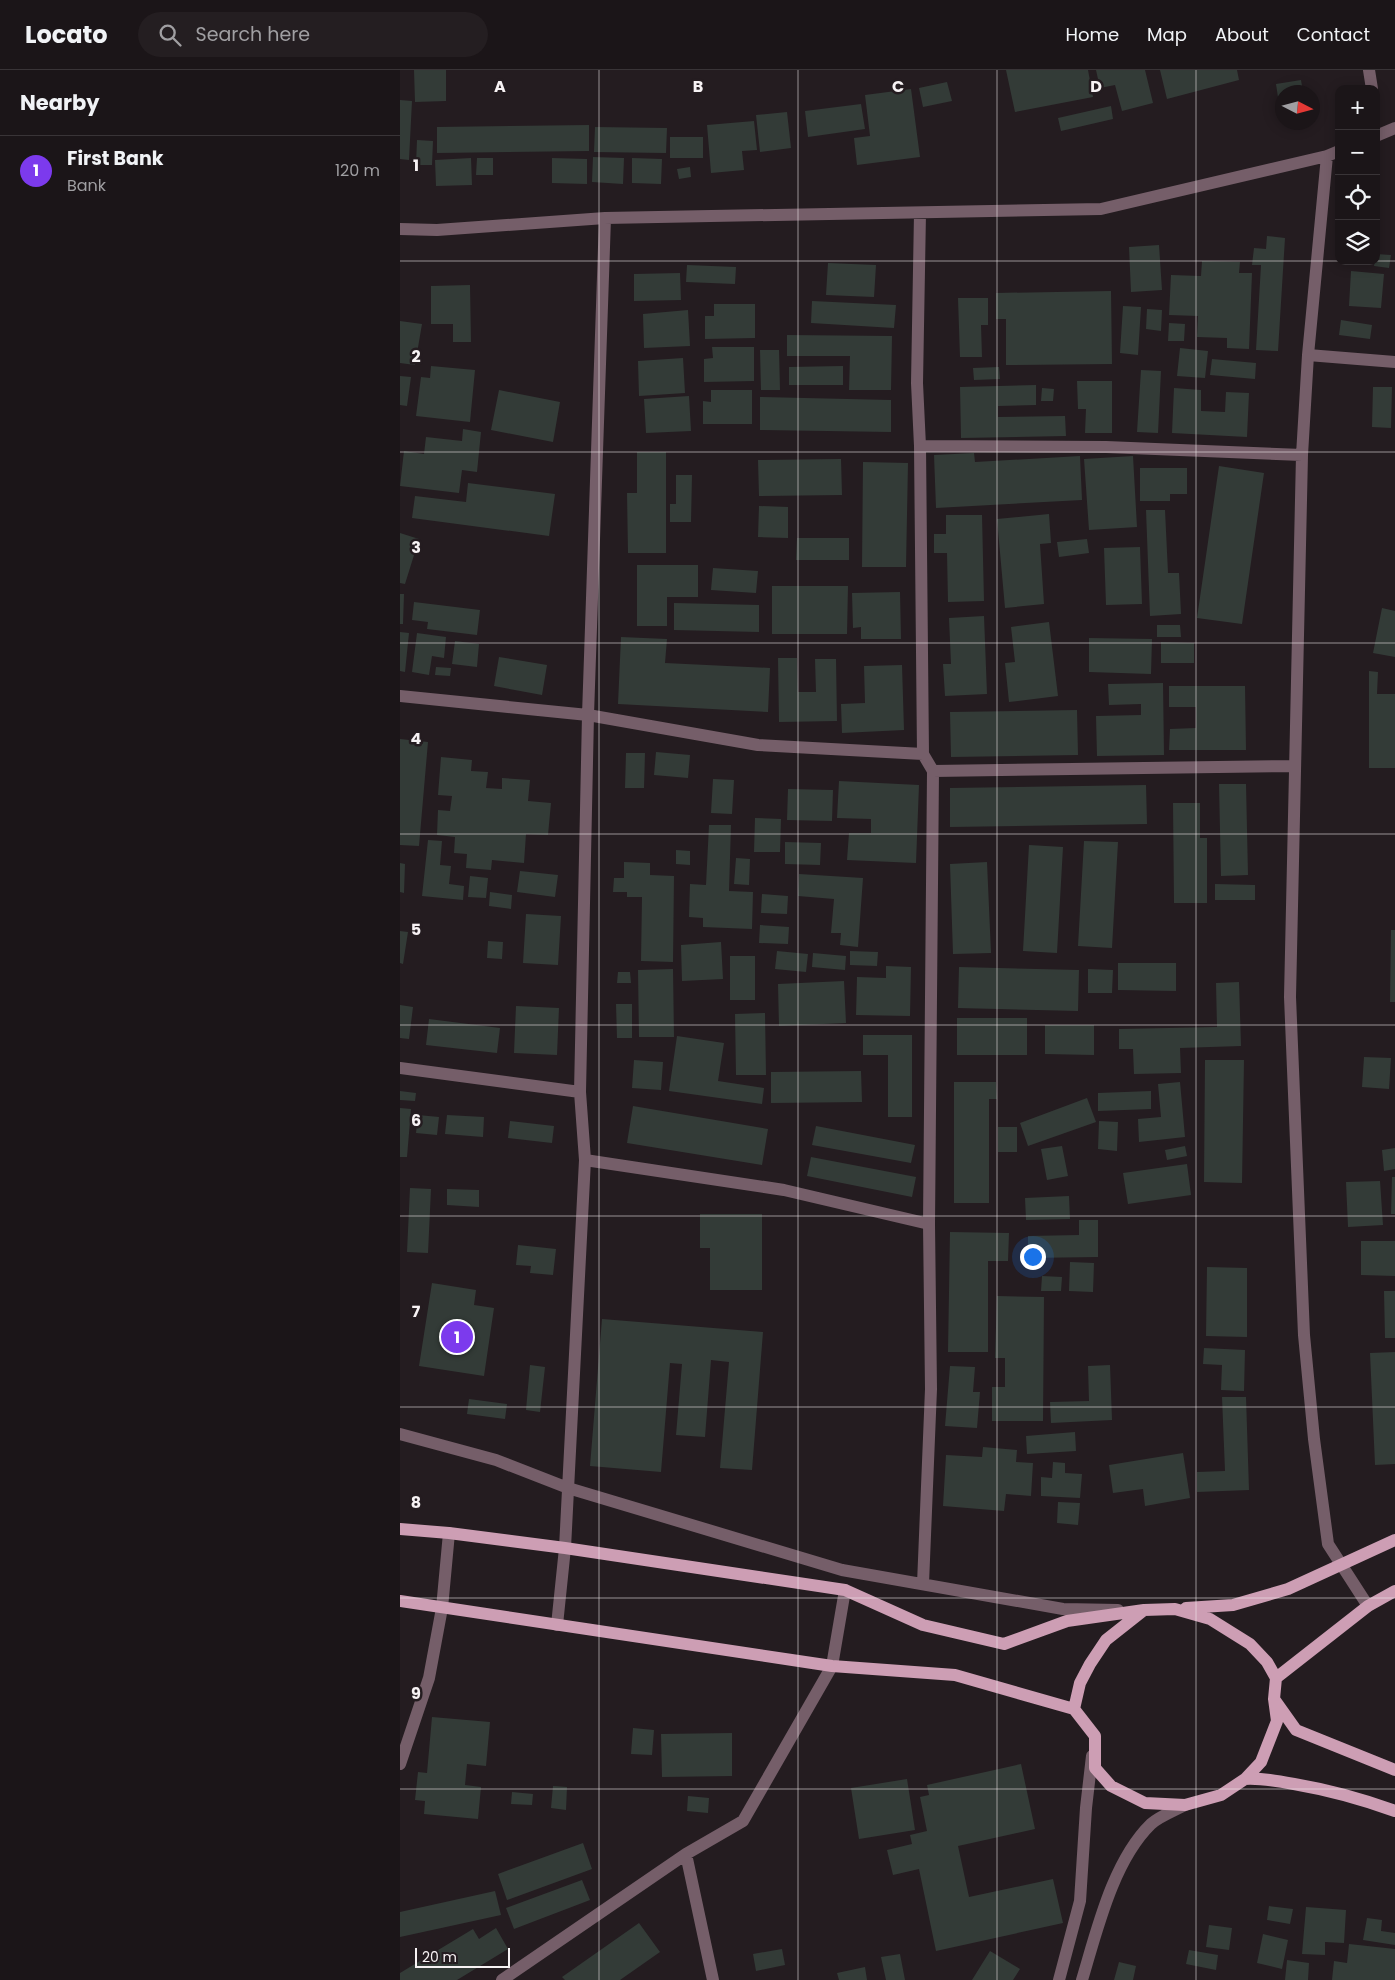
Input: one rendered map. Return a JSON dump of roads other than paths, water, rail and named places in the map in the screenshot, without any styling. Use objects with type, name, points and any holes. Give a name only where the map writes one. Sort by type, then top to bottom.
[{"type":"main road","points":[[400,1529],[448,1533],[565,1548],[844,1590],[923,1624],[1004,1644],[1067,1621],[1144,1610],[1233,1606],[1288,1589],[1395,1540]]},
{"type":"main road","points":[[1276,1678],[1368,1606],[1395,1591]]},
{"type":"main road","points":[[400,1601],[832,1666],[955,1675],[1074,1709],[1095,1736],[1095,1768],[1111,1786],[1145,1803],[1184,1805],[1221,1796],[1245,1779],[1261,1762],[1278,1721],[1274,1700],[1276,1678],[1267,1662],[1250,1644],[1210,1619],[1175,1609]]},
{"type":"main road","points":[[1074,1709],[1080,1683],[1106,1640],[1144,1610]]},
{"type":"main road","points":[[1274,1700],[1296,1730],[1395,1770]]},
{"type":"main road","points":[[1245,1779],[1258,1778],[1325,1790],[1362,1799],[1395,1811]]},
{"type":"street","points":[[1370,70],[1372,85]]},
{"type":"street","points":[[1380,133],[1395,128]]},
{"type":"street","points":[[400,228],[437,230],[605,218],[920,214],[1101,209],[1333,153],[1308,355],[1302,455],[1290,997],[1304,1335],[1314,1439],[1328,1544],[1368,1606]]},
{"type":"street","points":[[920,214],[917,383],[920,446],[923,754],[933,770],[929,1224],[931,1389],[923,1584]]},
{"type":"street","points":[[557,1625],[565,1548],[585,1160],[580,1092],[588,716],[605,218]]},
{"type":"street","points":[[1308,355],[1395,362]]},
{"type":"street","points":[[920,446],[1106,447],[1302,455]]},
{"type":"street","points":[[400,696],[588,716],[758,745],[923,754]]},
{"type":"street","points":[[933,770],[1295,766]]},
{"type":"street","points":[[400,1068],[580,1092]]},
{"type":"street","points":[[585,1160],[784,1190],[929,1224]]},
{"type":"street","points":[[400,1434],[496,1460],[568,1488],[842,1570],[1063,1609],[1144,1610]]},
{"type":"street","points":[[400,1764],[429,1678],[442,1608],[448,1533]]},
{"type":"street","points":[[502,1980],[686,1854],[743,1821],[832,1666],[844,1590]]},
{"type":"street","points":[[1059,1980],[1080,1901],[1086,1808],[1095,1736]]},
{"type":"street","points":[[1082,1980],[1103,1908],[1130,1850],[1152,1823],[1184,1805]]},
{"type":"street","points":[[686,1854],[713,1980]]},
{"type":"place","name":"First Bank","points":[[457,1337]]}]
